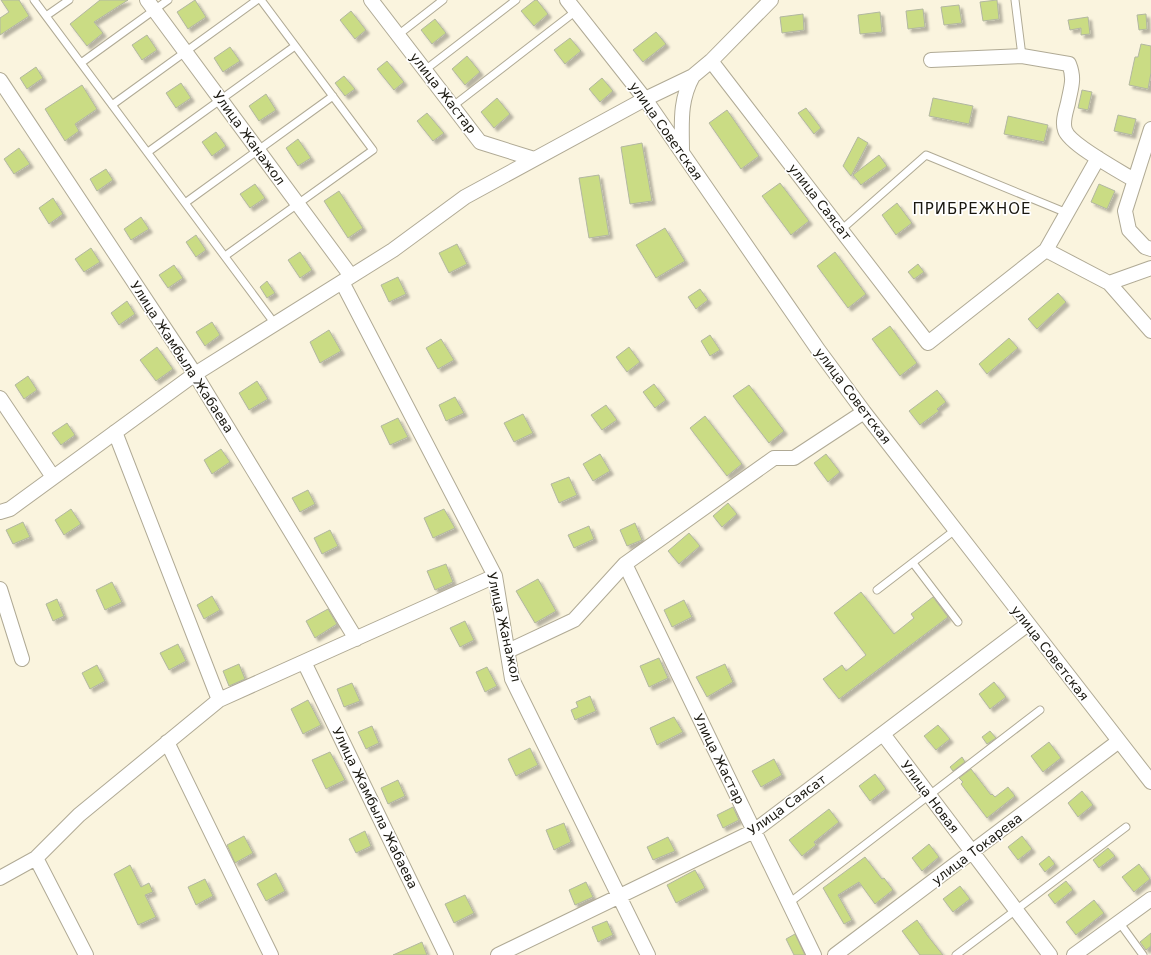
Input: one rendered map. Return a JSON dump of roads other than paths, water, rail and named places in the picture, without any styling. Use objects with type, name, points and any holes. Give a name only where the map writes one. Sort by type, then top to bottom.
[{"type":"street","name":"улица Жастар","points":[[372,0],[480,142],[534,159]]},
{"type":"street","points":[[0,512],[10,509],[195,374],[393,250],[465,197],[645,99],[693,76],[711,61],[771,0]]},
{"type":"street","name":"Улица Жанажол","points":[[151,5],[298,204],[346,279],[495,576],[512,679],[618,897],[648,955]]},
{"type":"street","name":"улица Советская","points":[[572,5],[645,99],[864,412],[1151,782]]},
{"type":"street","points":[[931,60],[1022,56],[1069,64],[1073,75],[1064,123],[1065,131],[1070,138],[1098,158],[1134,180]]},
{"type":"street","name":"улица Саясат","points":[[711,61],[928,343],[1046,250]]},
{"type":"street","points":[[682,152],[682,106],[685,90],[693,76]]},
{"type":"street","name":"Улица Жамбыла Жабаева","points":[[0,80],[195,374],[356,639]]},
{"type":"street","points":[[1151,129],[1125,211],[1129,230],[1145,247],[1151,250]]},
{"type":"street","points":[[1098,158],[1046,250],[1109,283],[1151,330]]},
{"type":"street","points":[[1109,283],[1151,268]]},
{"type":"street","points":[[0,398],[53,477]]},
{"type":"street","points":[[508,651],[574,620],[625,564],[774,458],[794,458],[864,412]]},
{"type":"street","points":[[115,432],[219,700]]},
{"type":"street","name":"Улица Жастар","points":[[625,564],[814,955]]},
{"type":"street","points":[[0,878],[36,858],[79,815],[219,700],[495,576]]},
{"type":"street","points":[[0,589],[22,659]]},
{"type":"street","name":"Улица Саясат","points":[[498,955],[754,831],[1028,624]]},
{"type":"street","name":"Улица Жамбыла Жабаева","points":[[304,662],[446,955]]},
{"type":"street","name":"Улица Новая","points":[[883,734],[1050,955]]},
{"type":"street","name":"улица Токарева","points":[[835,955],[973,853],[1119,741]]},
{"type":"street","points":[[168,742],[271,955]]},
{"type":"street","points":[[36,858],[86,955]]},
{"type":"street","points":[[1074,955],[1151,899]]},
{"type":"lane","points":[[34,0],[275,324]]},
{"type":"lane","points":[[46,16],[69,0]]},
{"type":"lane","points":[[81,63],[151,5],[168,0]]},
{"type":"lane","points":[[112,105],[257,0]]},
{"type":"lane","points":[[225,256],[373,150],[261,0]]},
{"type":"lane","points":[[398,35],[443,0]]},
{"type":"lane","points":[[425,70],[516,0]]},
{"type":"lane","points":[[1015,0],[1022,56]]},
{"type":"lane","points":[[453,106],[572,5]]},
{"type":"lane","points":[[148,152],[295,46]]},
{"type":"lane","points":[[185,203],[333,96]]},
{"type":"lane","points":[[841,230],[926,155],[1067,213]]},
{"type":"lane","points":[[877,590],[955,530]]},
{"type":"lane","points":[[912,563],[958,622]]},
{"type":"lane","points":[[789,903],[1040,710]]},
{"type":"lane","points":[[956,955],[1126,828]]},
{"type":"lane","points":[[1119,922],[1143,955]]},
{"type":"district","name":"ПРИБРЕЖНОЕ","points":[[972,209]]}]
